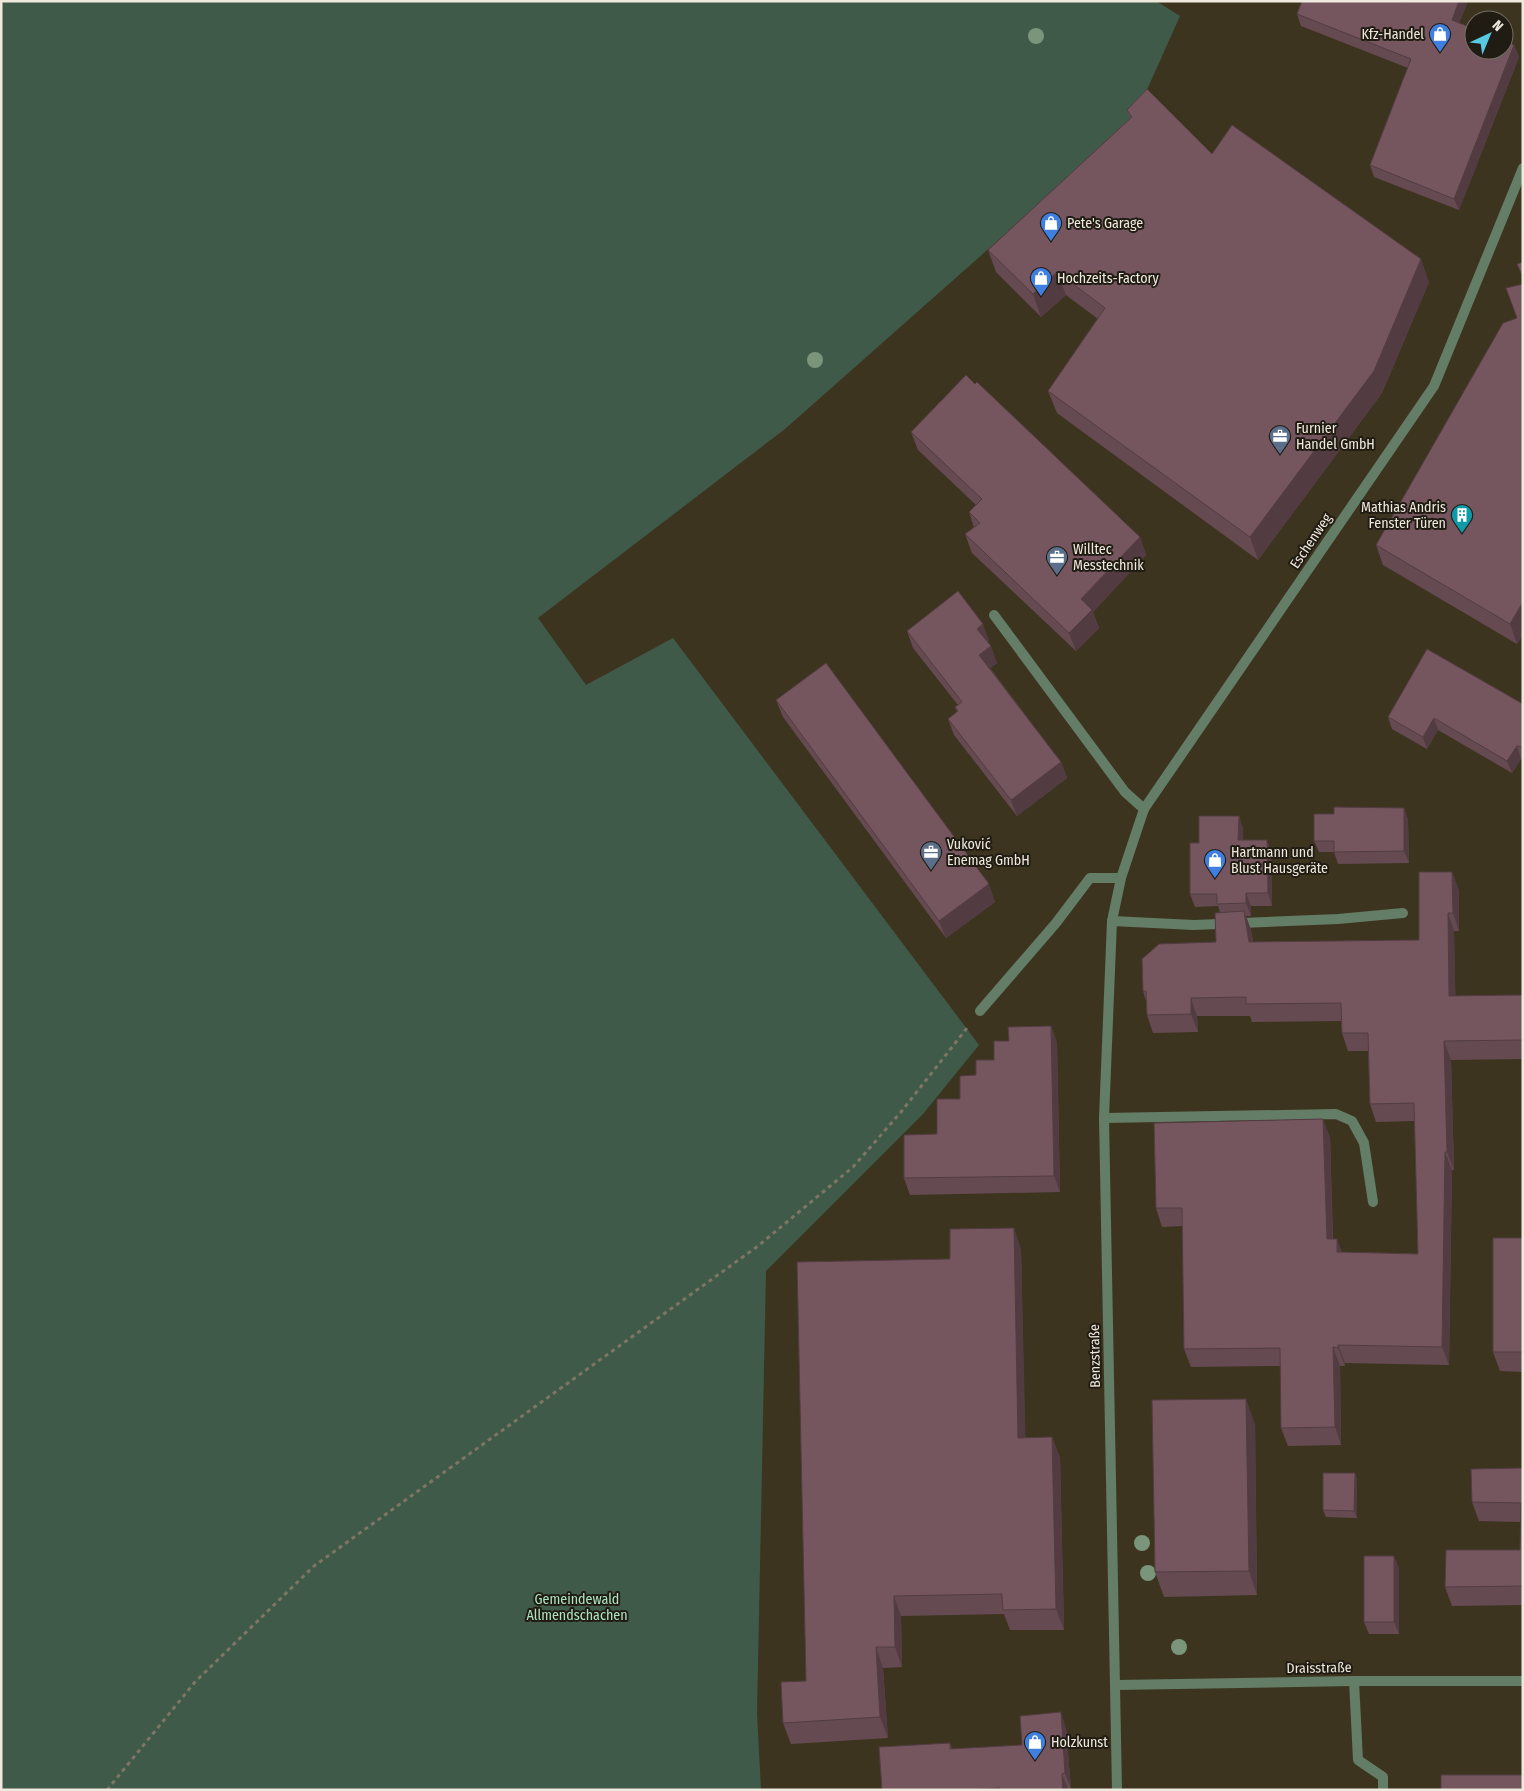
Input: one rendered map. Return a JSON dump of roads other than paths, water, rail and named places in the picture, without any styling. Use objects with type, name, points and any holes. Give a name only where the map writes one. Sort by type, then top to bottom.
[{"type":"street","name":"Eschenweg","points":[[1112,921],[1121,878],[1144,809],[1434,386],[1523,168]]},
{"type":"street","points":[[994,615],[1125,792],[1144,809]]},
{"type":"street","points":[[980,1011],[1056,923],[1090,878],[1121,878]]},
{"type":"street","points":[[1112,921],[1194,925],[1338,919],[1403,913]]},
{"type":"street","name":"Benzstraße","points":[[1112,921],[1104,1118],[1117,1790]]},
{"type":"street","points":[[1104,1118],[1336,1114],[1352,1122],[1364,1143],[1373,1202]]},
{"type":"street","points":[[1354,1681],[1358,1760],[1383,1776],[1383,1790]]},
{"type":"street","name":"Draisstraße","points":[[1116,1685],[1354,1681],[1523,1681]]},
{"type":"place","name":"Kfz-Handel","points":[[1440,53]]},
{"type":"place","name":"Pete's Garage","points":[[1051,242]]},
{"type":"place","name":"Hochzeits-Factory","points":[[1041,297]]},
{"type":"place","name":"Furnier Handel GmbH","points":[[1280,455]]},
{"type":"place","name":"Mathias Andris Fenster Türen","points":[[1462,534]]},
{"type":"place","name":"Willtec Messtechnik","points":[[1057,576]]},
{"type":"place","name":"Vuković Enemag GmbH","points":[[931,871]]},
{"type":"place","name":"Hartmann und Blust Hausgeräte","points":[[1215,879]]},
{"type":"place","name":"Holzkunst","points":[[1035,1761]]},
{"type":"park label","name":"Gemeindewald Allmendschachen","points":[[577,1608]]}]
